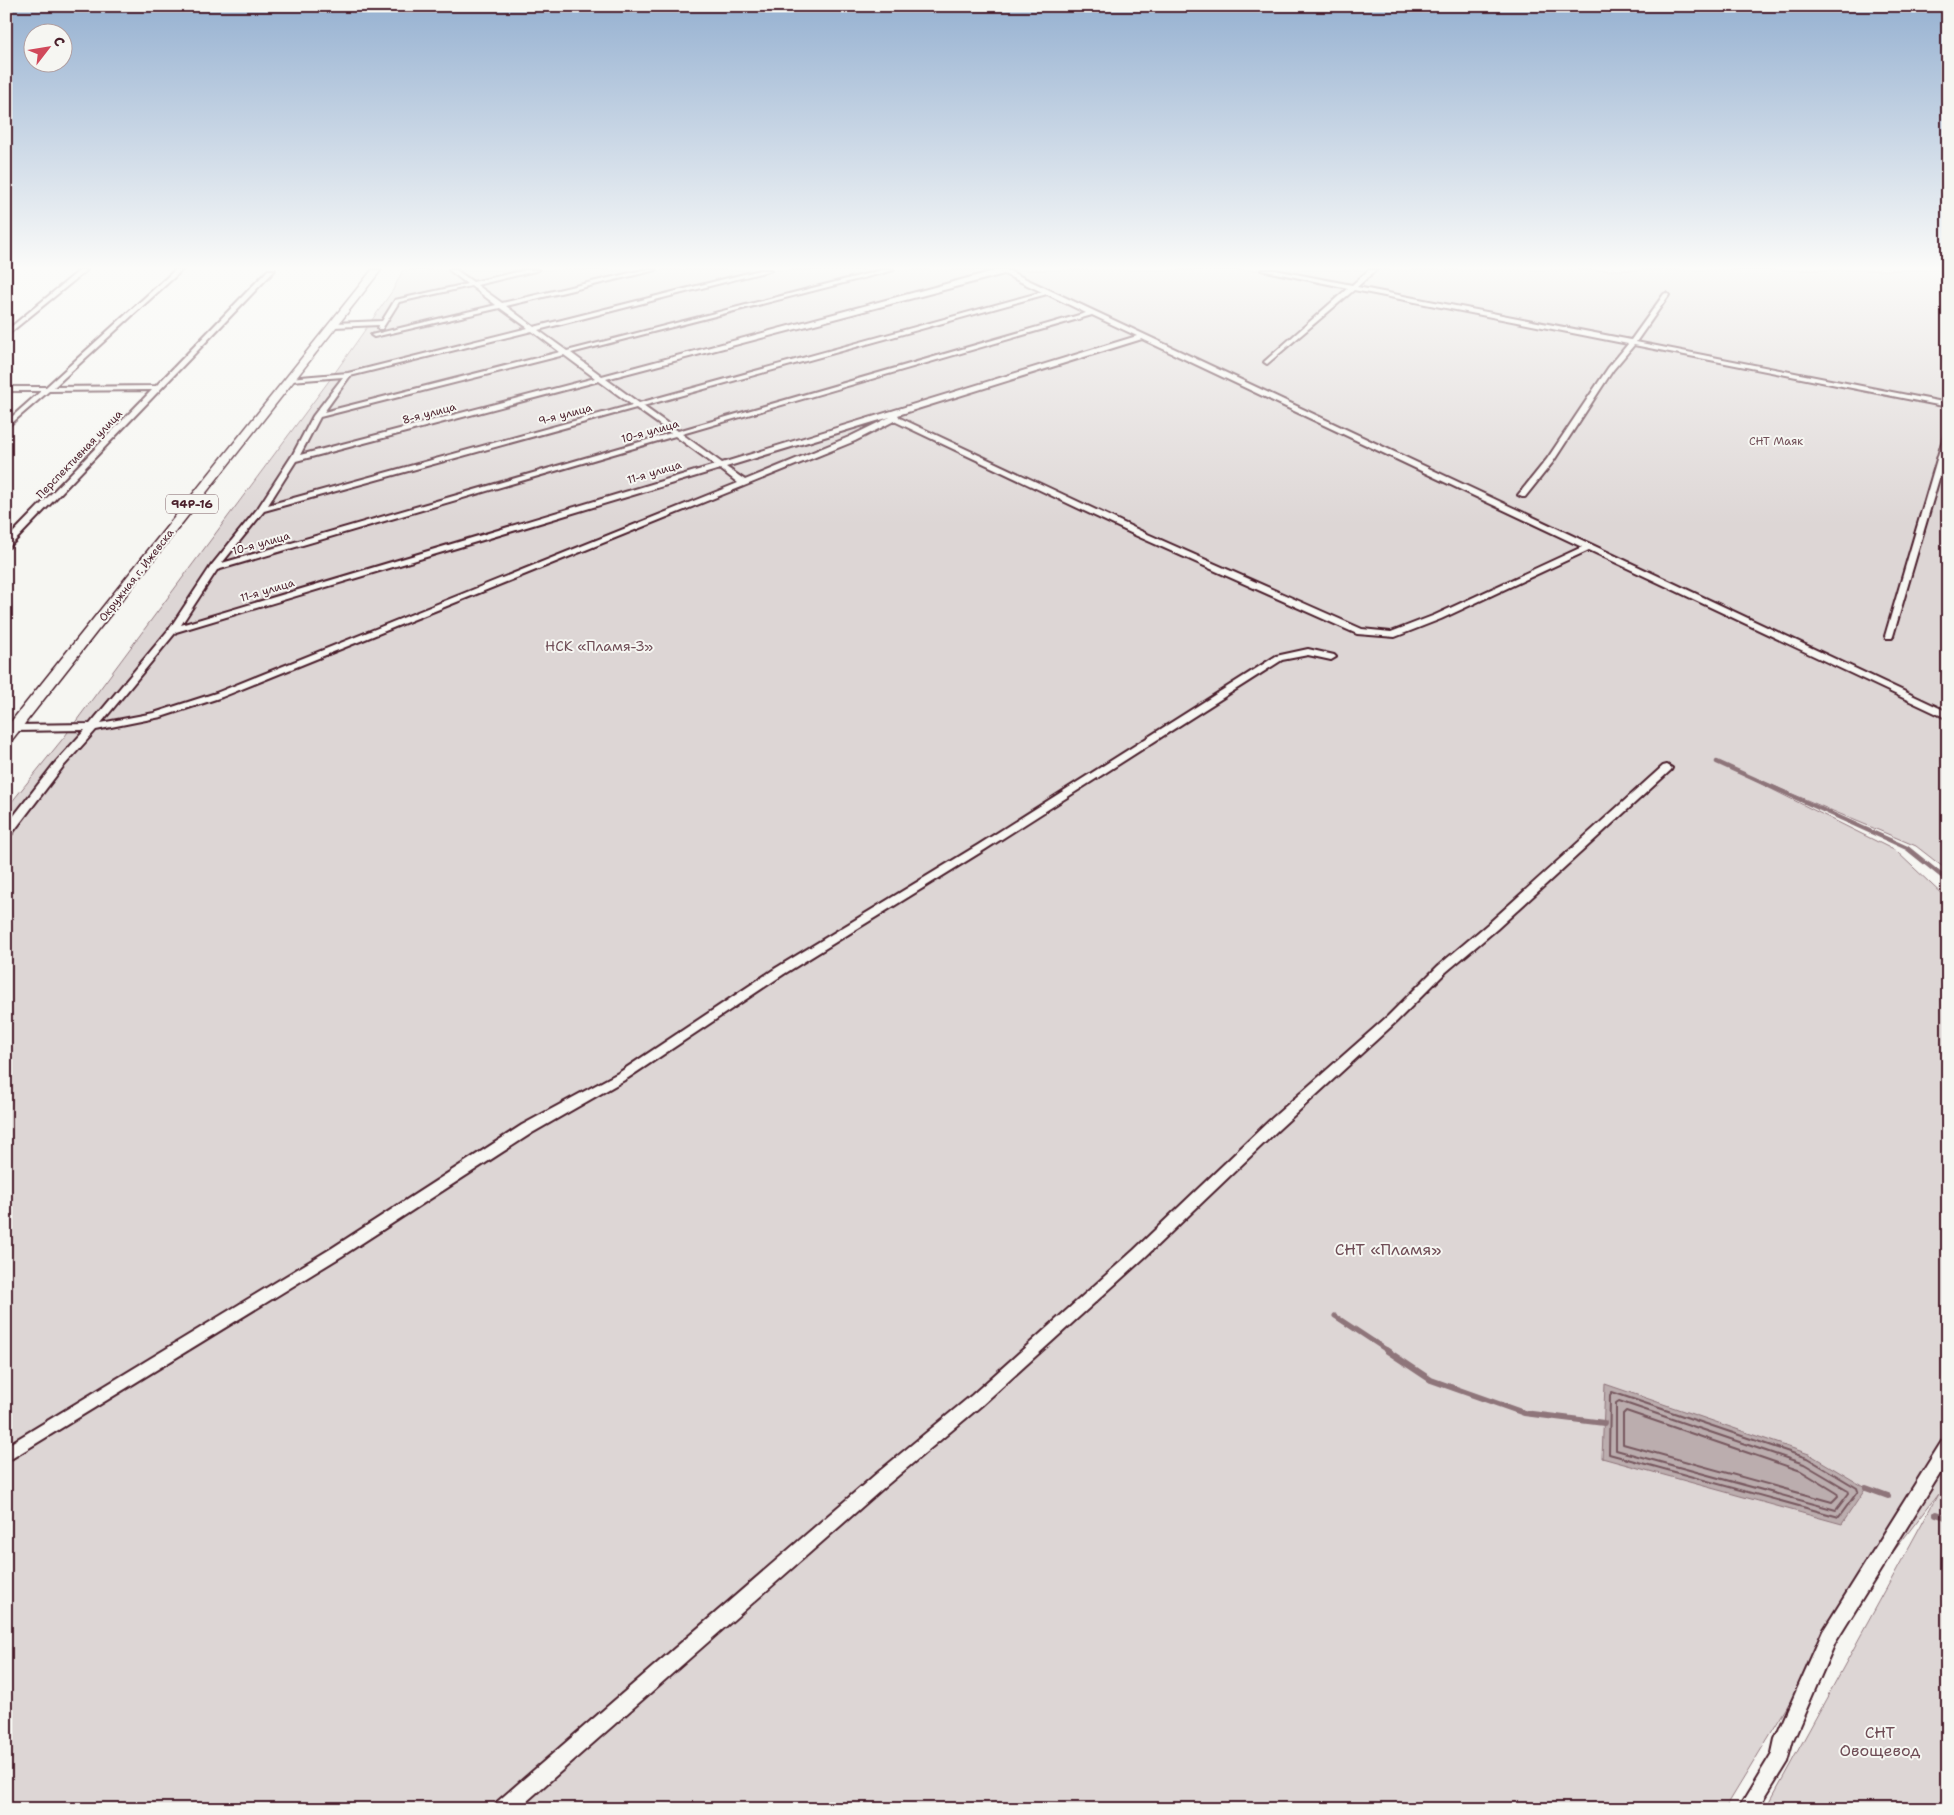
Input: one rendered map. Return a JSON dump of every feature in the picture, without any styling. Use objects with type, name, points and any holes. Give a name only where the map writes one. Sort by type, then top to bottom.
[{"type":"main road","name":"Окружная г. Ижевска","points":[[6,738],[310,355]]},
{"type":"street","points":[[6,426],[85,355]]},
{"type":"street","name":"Перспективная улица","points":[[6,545],[189,355]]},
{"type":"street","points":[[291,379],[348,375],[427,355]]},
{"type":"street","points":[[318,416],[563,355]]},
{"type":"street","points":[[567,355],[744,484]]},
{"type":"street","name":"8-я улица","points":[[294,458],[691,355]]},
{"type":"street","name":"9-я улица","points":[[261,509],[822,355]]},
{"type":"street","name":"10-я улица","points":[[214,568],[950,355]]},
{"type":"street","name":"11-я улица","points":[[173,630],[901,412],[1085,355]]},
{"type":"street","points":[[1180,355],[1948,716]]},
{"type":"street","points":[[1267,362],[1275,355]]},
{"type":"street","points":[[1522,495],[1550,460],[1610,369],[1622,355]]},
{"type":"street","points":[[1692,355],[1948,405]]},
{"type":"street","points":[[6,834],[58,766],[93,727],[173,630],[214,568],[261,509],[318,416],[348,375]]},
{"type":"street","points":[[6,389],[157,388]]},
{"type":"street","points":[[14,728],[93,727],[128,724],[166,715],[219,696],[744,484],[896,419],[901,412]]},
{"type":"street","points":[[896,419],[1140,534],[1360,632],[1392,635],[1438,617],[1588,547]]},
{"type":"street","points":[[1889,636],[1948,434]]},
{"type":"street","points":[[6,1455],[338,1252],[527,1129],[624,1075],[780,971],[982,847],[1279,658],[1308,652],[1331,657]]},
{"type":"street","points":[[504,1809],[882,1479],[977,1400],[1139,1254],[1274,1125],[1392,1019],[1442,969],[1507,914],[1666,768]]},
{"type":"street","points":[[1746,1809],[1781,1756],[1784,1739],[1829,1637],[1948,1446]]},
{"type":"green space","points":[[348,355],[1948,355],[1948,871],[1916,846],[1719,763],[1896,851],[1948,900],[1948,1809],[1766,1809],[1938,1494],[1836,1626],[1725,1809],[6,1809],[6,809],[65,736]]},
{"type":"water","points":[[1605,1384],[1809,1454],[1866,1488],[1842,1524],[1602,1458]]},
{"type":"waterway","points":[[1717,762],[1907,848],[1948,881]]},
{"type":"waterway","points":[[1335,1316],[1388,1351]]},
{"type":"waterway","points":[[1386,1350],[1431,1380],[1524,1413],[1604,1423]]},
{"type":"waterway","points":[[1866,1488],[1888,1496]]},
{"type":"waterway","points":[[1936,1514],[1948,1518]]},
{"type":"park label","name":"СНТ Маяк","points":[[1776,441]]},
{"type":"park label","name":"НСК «Пламя-3»","points":[[599,646]]},
{"type":"park label","name":"СНТ «Пламя»","points":[[1388,1249]]},
{"type":"park label","name":"СНТ Овощевод","points":[[1880,1741]]}]
